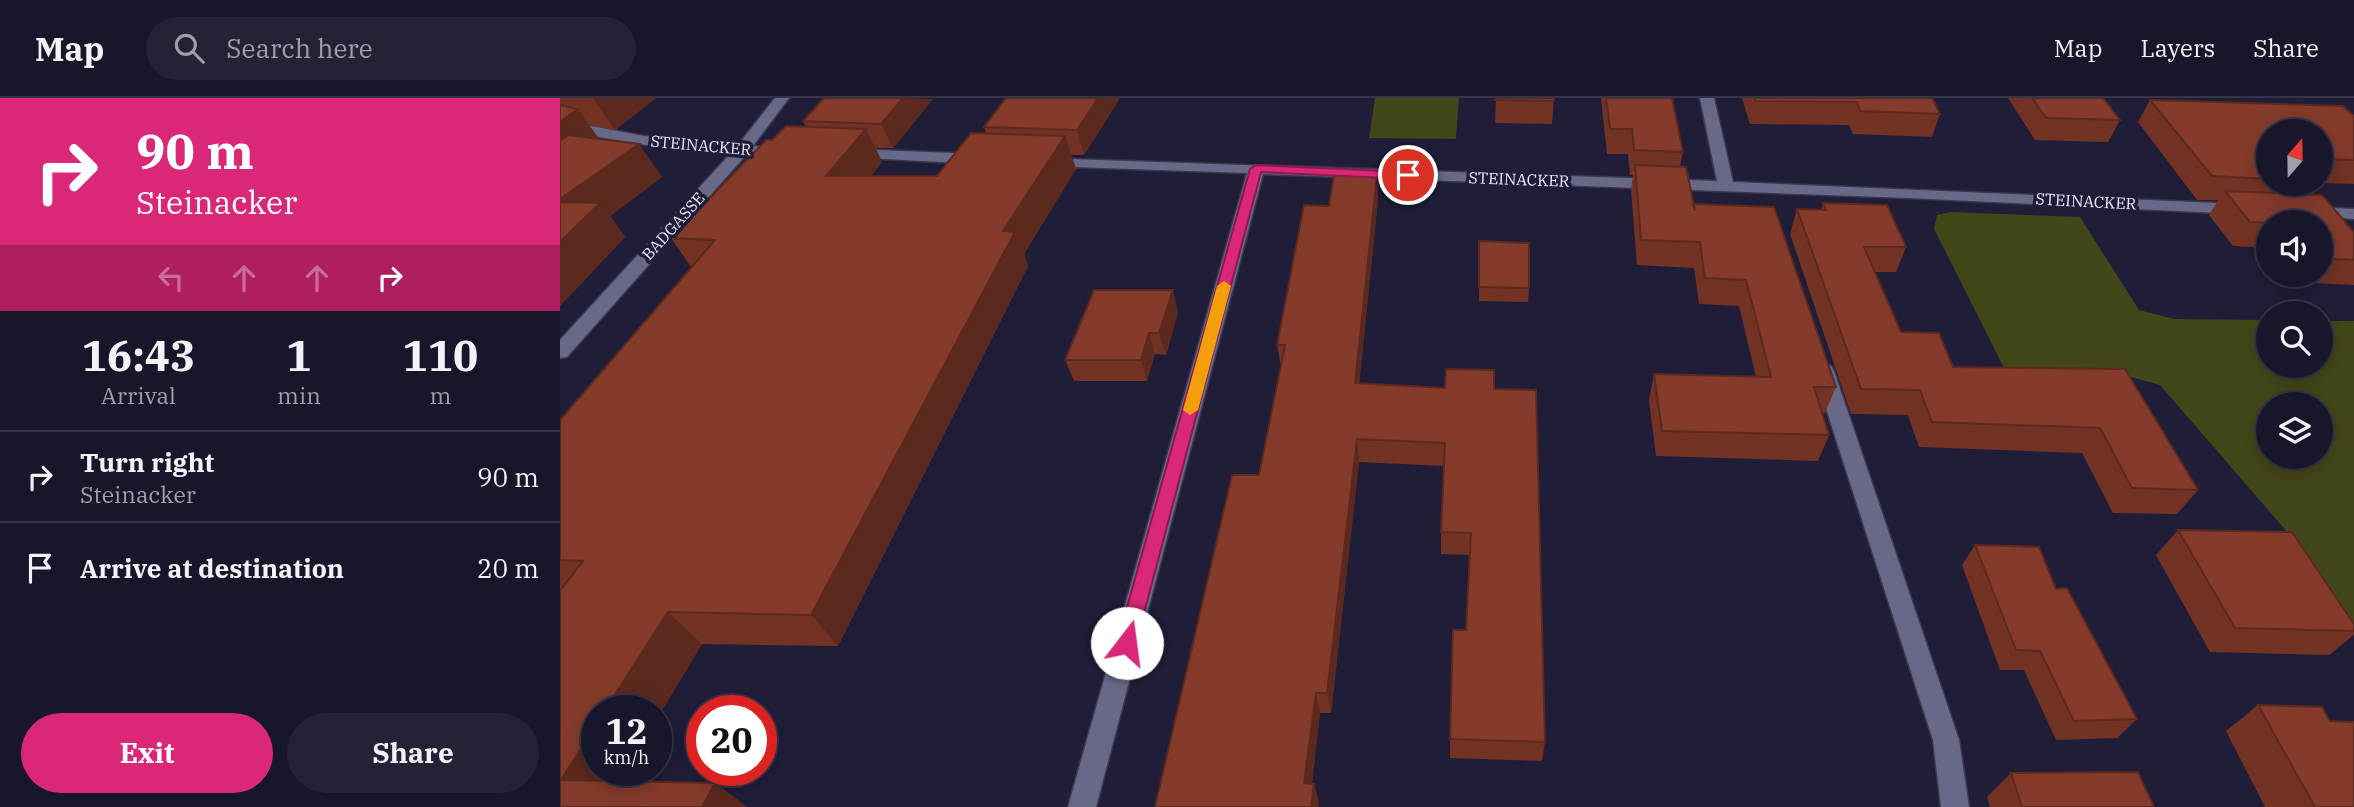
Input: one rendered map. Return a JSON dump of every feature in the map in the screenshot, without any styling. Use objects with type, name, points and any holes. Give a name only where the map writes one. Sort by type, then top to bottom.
[{"type":"street","name":"BADGASSE","points":[[560,352],[741,150],[782,98]]},
{"type":"street","points":[[1707,98],[1726,186]]},
{"type":"street","name":"STEINACKER","points":[[560,124],[605,136],[741,150],[800,152]]},
{"type":"street","points":[[839,154],[996,159]]},
{"type":"street","name":"STEINACKER","points":[[1022,160],[1763,187],[2255,209]]},
{"type":"street","points":[[1082,807],[1256,169]]},
{"type":"street","points":[[1763,187],[1772,214]]},
{"type":"street","points":[[2333,213],[2354,214]]},
{"type":"street","points":[[1819,357],[1946,740],[1955,807]]},
{"type":"green space","points":[[1375,98],[1459,98],[1456,139],[1369,138]]},
{"type":"green space","points":[[1951,212],[2080,217],[2139,310],[2174,319],[2256,320],[2256,378],[2333,378],[2333,321],[2354,321],[2354,633],[2295,541],[2160,385],[2102,369],[2005,370],[1934,229],[1937,215]]},
{"type":"building","points":[[824,98],[903,98],[881,124],[803,121]]},
{"type":"building","points":[[1006,98],[1098,98],[1077,130],[984,127]]},
{"type":"building","points":[[1554,98],[1554,101],[1495,100]]},
{"type":"building","points":[[1606,98],[1672,98],[1683,152],[1634,150],[1632,129],[1610,129]]},
{"type":"building","points":[[1754,98],[1932,98],[1940,114],[1860,111],[1857,102],[1756,101]]},
{"type":"building","points":[[2032,98],[2103,98],[2120,120],[2046,118]]},
{"type":"building","points":[[2150,100],[2343,106],[2354,116],[2354,160],[2333,159],[2333,119],[2256,119],[2256,178],[2212,176]]},
{"type":"building","points":[[560,105],[578,109],[560,122]]},
{"type":"building","points":[[786,126],[866,129],[826,176],[937,176],[971,133],[1065,136],[1003,231],[1015,232],[811,615],[668,612],[615,695],[581,695],[581,749],[561,780],[581,780],[581,786],[672,786],[672,782],[686,782],[686,786],[713,786],[702,807],[560,807],[560,591],[583,561],[560,560],[560,420],[715,240],[671,238],[766,140],[772,140]]},
{"type":"building","points":[[568,135],[639,144],[560,199],[560,141]]},
{"type":"building","points":[[1635,165],[1686,167],[1694,204],[1774,207],[1836,387],[1814,387],[1829,435],[1662,431],[1654,374],[1771,377],[1746,280],[1705,278],[1700,242],[1641,240]]},
{"type":"building","points":[[1334,175],[1377,176],[1355,383],[1445,388],[1446,369],[1494,370],[1494,389],[1536,390],[1545,742],[1450,739],[1453,630],[1466,630],[1471,533],[1441,532],[1445,443],[1357,439],[1327,693],[1316,693],[1304,783],[1314,784],[1311,807],[1155,807],[1232,475],[1259,475],[1285,345],[1277,345],[1304,205],[1329,206]]},
{"type":"building","points":[[2225,191],[2256,192],[2256,196],[2323,196],[2354,232],[2354,260],[2333,259],[2333,210],[2256,210],[2256,222],[2250,222]]},
{"type":"building","points":[[560,202],[600,203],[560,242]]},
{"type":"building","points":[[1823,203],[1887,205],[1906,247],[1864,247],[1901,332],[1939,333],[1953,367],[2125,369],[2198,490],[2132,488],[2100,428],[1932,422],[1920,390],[1861,389],[1797,209],[1826,210]]},
{"type":"building","points":[[1479,241],[1529,243],[1529,288],[1479,287]]},
{"type":"building","points":[[1094,290],[1173,290],[1159,333],[1149,333],[1141,360],[1065,360]]},
{"type":"building","points":[[2178,530],[2292,532],[2354,624],[2354,631],[2235,628]]},
{"type":"building","points":[[1975,545],[2039,547],[2056,589],[2067,588],[2137,719],[2074,721],[2040,651],[2016,650]]},
{"type":"building","points":[[2258,705],[2322,707],[2330,721],[2354,722],[2354,807],[2315,807]]},
{"type":"building","points":[[2138,772],[2154,807],[2022,807],[2011,773]]},
{"type":"slow traffic","points":[[1190,410],[1224,286]]},
{"type":"route","points":[[1127,643],[1256,169],[1408,175]]}]
